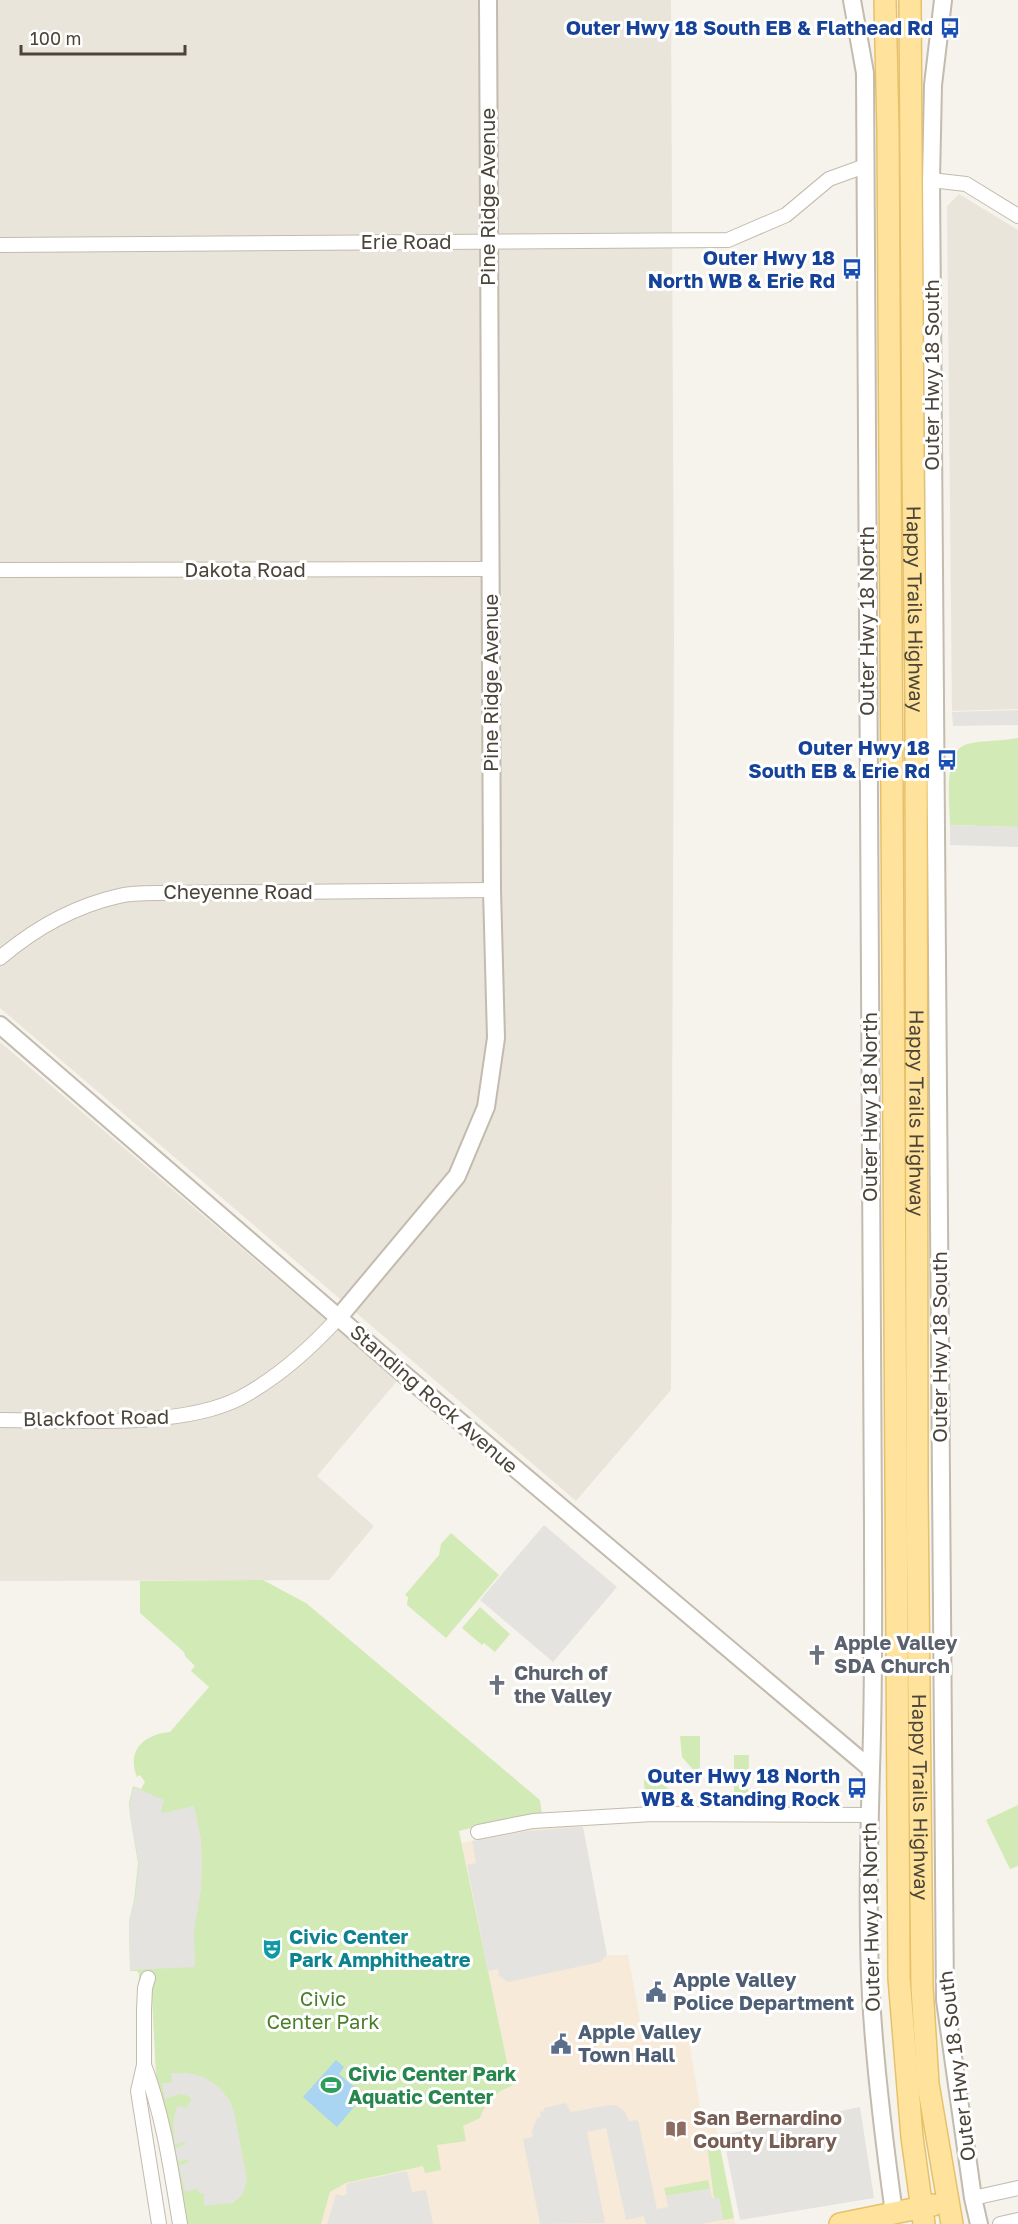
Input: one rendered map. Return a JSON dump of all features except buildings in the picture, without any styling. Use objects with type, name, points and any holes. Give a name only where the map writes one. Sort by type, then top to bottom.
[{"type":"main road","name":"Happy Trails Highway","points":[[885,0],[888,142],[899,1978],[909,2116],[923,2216]]},
{"type":"main road","name":"Happy Trails Highway","points":[[910,0],[916,698],[916,1492],[922,1987],[928,2084],[952,2224]]},
{"type":"main road","points":[[840,2224],[894,2213],[923,2216],[949,2203]]},
{"type":"street","name":"Pine Ridge Avenue","points":[[339,1317],[458,1176],[486,1107],[496,1038],[492,890],[488,0]]},
{"type":"street","name":"Outer Hwy 18 North","points":[[852,0],[865,73],[873,1524],[869,1815],[871,1995],[878,2095],[894,2213]]},
{"type":"street","name":"Outer Hwy 18 South","points":[[943,0],[933,85],[931,180],[945,2000],[973,2198],[979,2224]]},
{"type":"street","name":"Erie Road","points":[[0,245],[728,240],[786,215],[829,180],[865,166]]},
{"type":"street","points":[[931,180],[966,184],[1018,216]]},
{"type":"street","name":"Dakota Road","points":[[0,570],[490,568]]},
{"type":"street","name":"Cheyenne Road","points":[[0,958],[27,937],[57,919],[121,895],[492,890]]},
{"type":"street","name":"Standing Rock Avenue","points":[[0,1025],[432,1399],[871,1769]]},
{"type":"street","name":"Blackfoot Road","points":[[0,1420],[145,1419],[178,1416],[209,1408],[238,1398],[272,1377],[308,1351],[339,1317]]},
{"type":"street","points":[[478,1832],[533,1821],[653,1814],[869,1815]]},
{"type":"street","points":[[148,1978],[145,1988],[144,2065],[138,2091],[159,2224]]},
{"type":"street","points":[[144,2065],[154,2092],[165,2136],[180,2224]]},
{"type":"street","points":[[949,2203],[1018,2188]]},
{"type":"street","points":[[1000,2224],[1018,2220]]},
{"type":"shaded area","points":[[0,0],[671,0],[674,641],[671,1390],[576,1501],[0,1008]]},
{"type":"shaded area","points":[[959,194],[1018,230],[1018,709],[952,711],[947,206]]},
{"type":"shaded area","points":[[1018,710],[1018,725],[953,726],[952,712]]},
{"type":"shaded area","points":[[950,825],[1018,827],[1018,847],[950,845]]},
{"type":"shaded area","points":[[0,1042],[397,1381],[317,1476],[374,1526],[329,1580],[0,1581]]},
{"type":"shaded area","points":[[544,1525],[617,1587],[553,1662],[480,1600]]},
{"type":"shaded area","points":[[134,1787],[164,1800],[161,1812],[163,1813],[194,1806],[201,1839],[202,1862],[201,1890],[194,1930],[195,1967],[130,1970],[129,1920],[135,1900],[139,1863],[130,1817],[130,1803]]},
{"type":"shaded area","points":[[582,1823],[607,1955],[628,1955],[643,2036],[687,2029],[701,2113],[713,2112],[735,2224],[321,2224],[330,2192],[346,2183],[423,2166],[437,2145],[463,2126],[480,2118],[483,2109],[494,2096],[512,2086],[462,1843],[530,1828]]},
{"type":"shaded area","points":[[583,1827],[607,1955],[600,1962],[508,1982],[499,1976],[498,1969],[488,1971],[467,1865],[476,1863],[472,1841],[529,1831]]},
{"type":"shaded area","points":[[171,2073],[187,2073],[204,2077],[220,2088],[230,2101],[247,2180],[243,2194],[233,2203],[204,2206],[204,2194],[199,2193],[197,2189],[185,2192],[179,2166],[189,2162],[187,2159],[178,2162],[175,2148],[186,2144],[184,2142],[175,2144],[173,2123],[177,2106],[187,2108],[191,2100],[189,2096],[180,2094],[165,2099],[162,2083],[172,2083]]},
{"type":"shaded area","points":[[566,2103],[571,2112],[610,2105],[617,2106],[625,2112],[629,2121],[638,2120],[657,2209],[668,2207],[666,2196],[710,2189],[712,2198],[719,2198],[723,2220],[700,2224],[646,2224],[644,2216],[626,2220],[606,2128],[587,2132],[605,2223],[540,2224],[523,2139],[533,2137],[532,2131],[544,2108]]},
{"type":"shaded area","points":[[860,2107],[874,2198],[740,2220],[723,2135]]},
{"type":"shaded area","points":[[407,2171],[412,2192],[426,2190],[433,2224],[327,2224],[336,2194],[344,2196],[347,2194],[346,2184]]},
{"type":"green space","points":[[1018,738],[1018,827],[950,825],[949,780],[954,757],[959,749],[967,744]]},
{"type":"green space","points":[[451,1533],[499,1575],[446,1638],[407,1605],[408,1597],[405,1595],[439,1555],[441,1544]]},
{"type":"green space","name":"Civic Center Park","points":[[263,1580],[306,1603],[540,1800],[542,1814],[459,1831],[512,2086],[492,2098],[480,2118],[463,2126],[466,2141],[437,2145],[441,2170],[425,2173],[423,2166],[346,2183],[330,2192],[321,2224],[186,2224],[156,2075],[152,1997],[138,1996],[139,1974],[137,1971],[130,1971],[129,1921],[138,1863],[129,1803],[133,1786],[141,1789],[145,1782],[140,1775],[137,1777],[134,1768],[134,1759],[140,1746],[152,1736],[170,1732],[209,1687],[191,1671],[195,1666],[184,1652],[140,1613],[140,1581]]},
{"type":"green space","points":[[480,1607],[510,1634],[495,1652],[484,1643],[482,1645],[462,1628]]},
{"type":"green space","points":[[680,1736],[700,1736],[700,1767],[695,1772],[682,1757]]},
{"type":"green space","points":[[734,1755],[749,1755],[748,1796],[734,1796]]},
{"type":"green space","points":[[644,1780],[653,1782],[655,1780],[674,1792],[663,1804],[648,1804],[645,1802]]},
{"type":"green space","points":[[1018,1805],[1018,1866],[1010,1869],[986,1820]]},
{"type":"green space","points":[[719,2142],[734,2218],[723,2220],[719,2198],[714,2198],[707,2145]]},
{"type":"green space","points":[[708,2180],[710,2189],[666,2196],[664,2188]]},
{"type":"water","points":[[336,2060],[344,2067],[339,2074],[364,2095],[337,2127],[303,2097]]},
{"type":"place","name":"Outer Hwy 18 South EB & Flathead Rd","points":[[950,28]]},
{"type":"place","name":"Outer Hwy 18 North WB & Erie Rd","points":[[852,269]]},
{"type":"place","name":"Outer Hwy 18 South EB & Erie Rd","points":[[947,760]]},
{"type":"place","name":"Apple Valley SDA Church","points":[[817,1655]]},
{"type":"place","name":"Church of the Valley","points":[[497,1685]]},
{"type":"place","name":"Outer Hwy 18 North WB & Standing Rock","points":[[857,1788]]},
{"type":"place","name":"Civic Center Park Amphitheatre","points":[[272,1949]]},
{"type":"place","name":"Apple Valley Police Department","points":[[656,1992]]},
{"type":"place","name":"Apple Valley Town Hall","points":[[561,2044]]},
{"type":"place","name":"Civic Center Park Aquatic Center","points":[[331,2085]]},
{"type":"place","name":"San Bernardino County Library","points":[[676,2129]]}]
